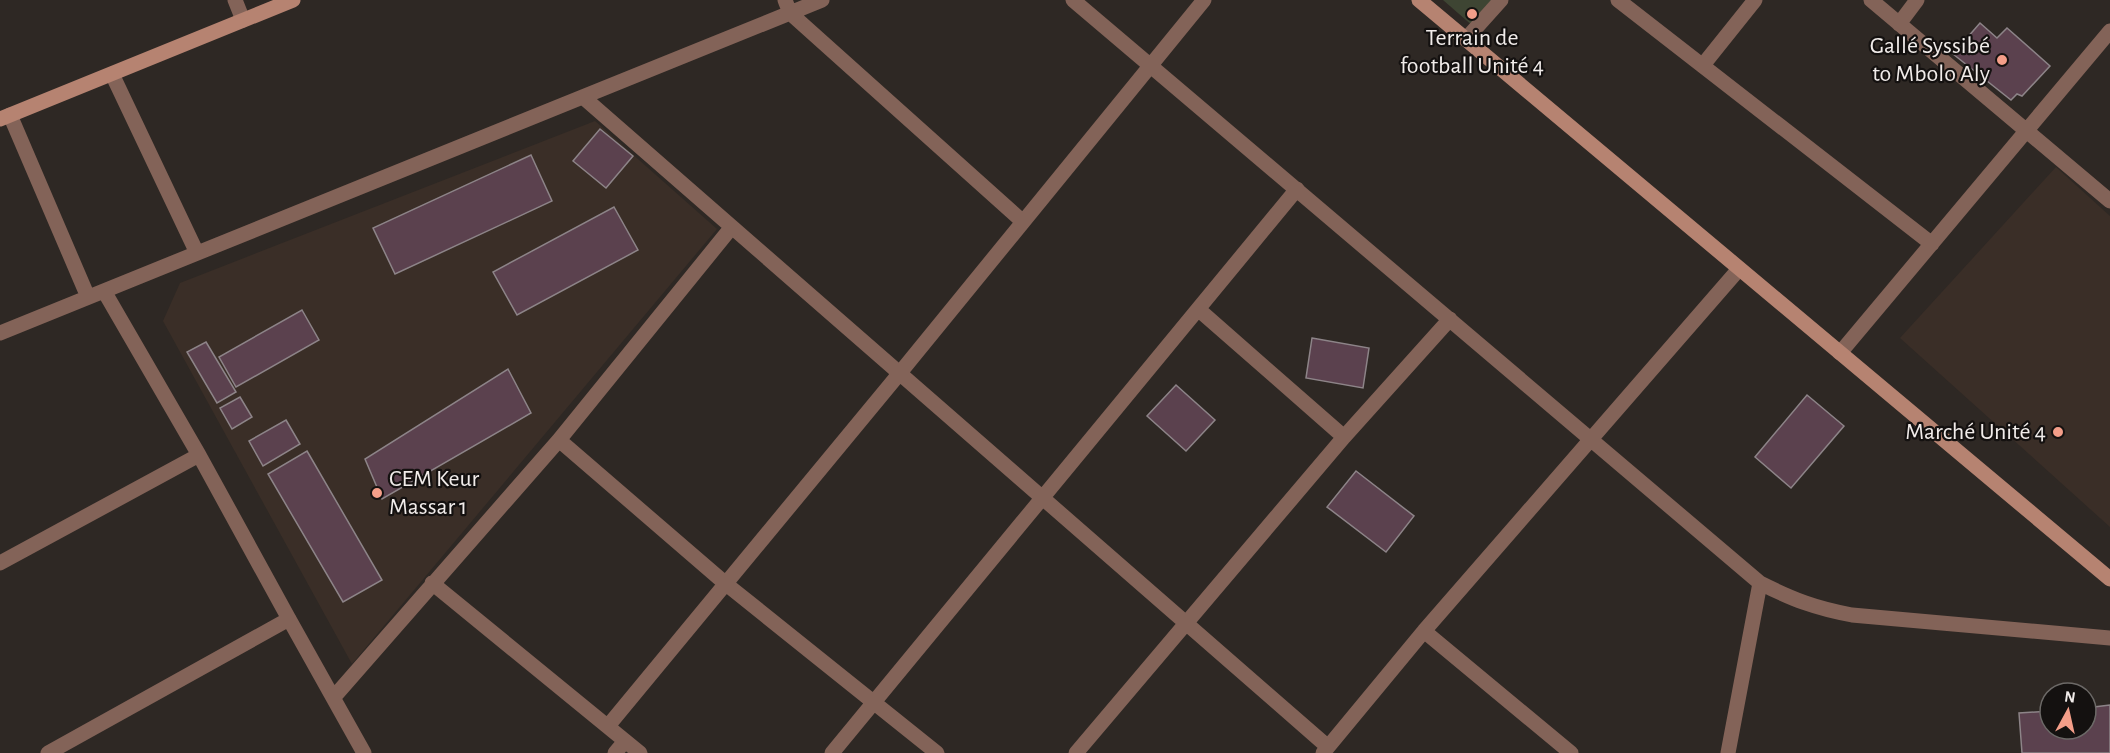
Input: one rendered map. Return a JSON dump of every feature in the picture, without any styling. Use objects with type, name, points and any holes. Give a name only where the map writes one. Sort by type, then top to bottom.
[{"type":"street","points":[[235,0],[243,20]]},
{"type":"street","points":[[88,297],[5,117],[293,0]]},
{"type":"street","points":[[0,333],[583,97],[788,7],[822,0]]},
{"type":"street","points":[[1073,0],[1761,582],[1796,601],[1852,615],[2110,638]]},
{"type":"street","points":[[608,726],[1204,0]]},
{"type":"street","points":[[1419,0],[2110,579]]},
{"type":"street","points":[[1466,39],[1501,0]]},
{"type":"street","points":[[1618,0],[1932,244]]},
{"type":"street","points":[[1703,65],[1755,0]]},
{"type":"street","points":[[1871,0],[2110,201]]},
{"type":"street","points":[[1899,24],[1917,0]]},
{"type":"street","points":[[788,7],[1022,221]]},
{"type":"street","points":[[1840,353],[2110,31]]},
{"type":"street","points":[[112,74],[197,253]]},
{"type":"street","points":[[583,97],[1185,622],[1326,750],[1424,632],[1739,269]]},
{"type":"street","points":[[832,753],[1297,189]]},
{"type":"street","points":[[334,697],[559,440],[731,228]]},
{"type":"street","points":[[104,291],[199,455],[288,620],[364,753]]},
{"type":"street","points":[[1198,309],[1344,437]]},
{"type":"street","points":[[1076,753],[1344,437],[1450,319]]},
{"type":"street","points":[[559,440],[726,584],[937,753]]},
{"type":"street","points":[[0,564],[199,455]]},
{"type":"street","points":[[1728,753],[1761,582]]},
{"type":"street","points":[[432,583],[640,753]]},
{"type":"street","points":[[48,753],[288,620]]},
{"type":"street","points":[[1424,632],[1571,753]]},
{"type":"street","points":[[615,753],[625,741]]},
{"type":"shaded area","name":"CEM Keur Massar 1","points":[[595,121],[717,229],[352,664],[163,321],[180,283]]},
{"type":"shaded area","name":"Marché Unité 4","points":[[2056,167],[2110,216],[2110,527],[1900,338]]},
{"type":"green space","name":"Terrain de football Unité 4","points":[[1443,0],[1496,0],[1474,27]]},
{"type":"building","name":"Gallé Syssibé to Mbolo Aly","points":[[1980,23],[1997,38],[2007,28],[2050,66],[2022,96],[2017,94],[2011,100],[1953,54]]},
{"type":"building","points":[[600,129],[633,156],[606,188],[573,161]]},
{"type":"building","points":[[531,155],[552,201],[395,274],[373,228]]},
{"type":"building","points":[[614,207],[638,250],[517,315],[493,272]]},
{"type":"building","points":[[302,310],[319,340],[236,387],[219,357]]},
{"type":"building","points":[[1312,338],[1369,348],[1363,388],[1306,378]]},
{"type":"building","points":[[206,342],[236,392],[217,403],[187,352]]},
{"type":"building","points":[[508,369],[531,413],[382,499],[365,459]]},
{"type":"building","points":[[1176,385],[1215,420],[1186,451],[1147,416]]},
{"type":"building","points":[[1807,395],[1844,426],[1791,488],[1755,457]]},
{"type":"building","points":[[240,397],[252,417],[232,429],[220,408]]},
{"type":"building","points":[[286,420],[300,444],[263,466],[249,441]]},
{"type":"building","points":[[307,451],[382,580],[343,602],[268,474]]},
{"type":"building","points":[[1356,471],[1414,516],[1386,552],[1327,507]]},
{"type":"building","points":[[2110,705],[2110,753],[2022,753],[2019,713],[2038,712],[2038,741],[2098,741],[2098,706]]},
{"type":"place","name":"Terrain de football Unité 4","points":[[1472,14]]},
{"type":"place","name":"Gallé Syssibé to Mbolo Aly","points":[[2002,60]]},
{"type":"place","name":"Marché Unité 4","points":[[2058,432]]},
{"type":"place","name":"CEM Keur Massar 1","points":[[377,493]]}]
